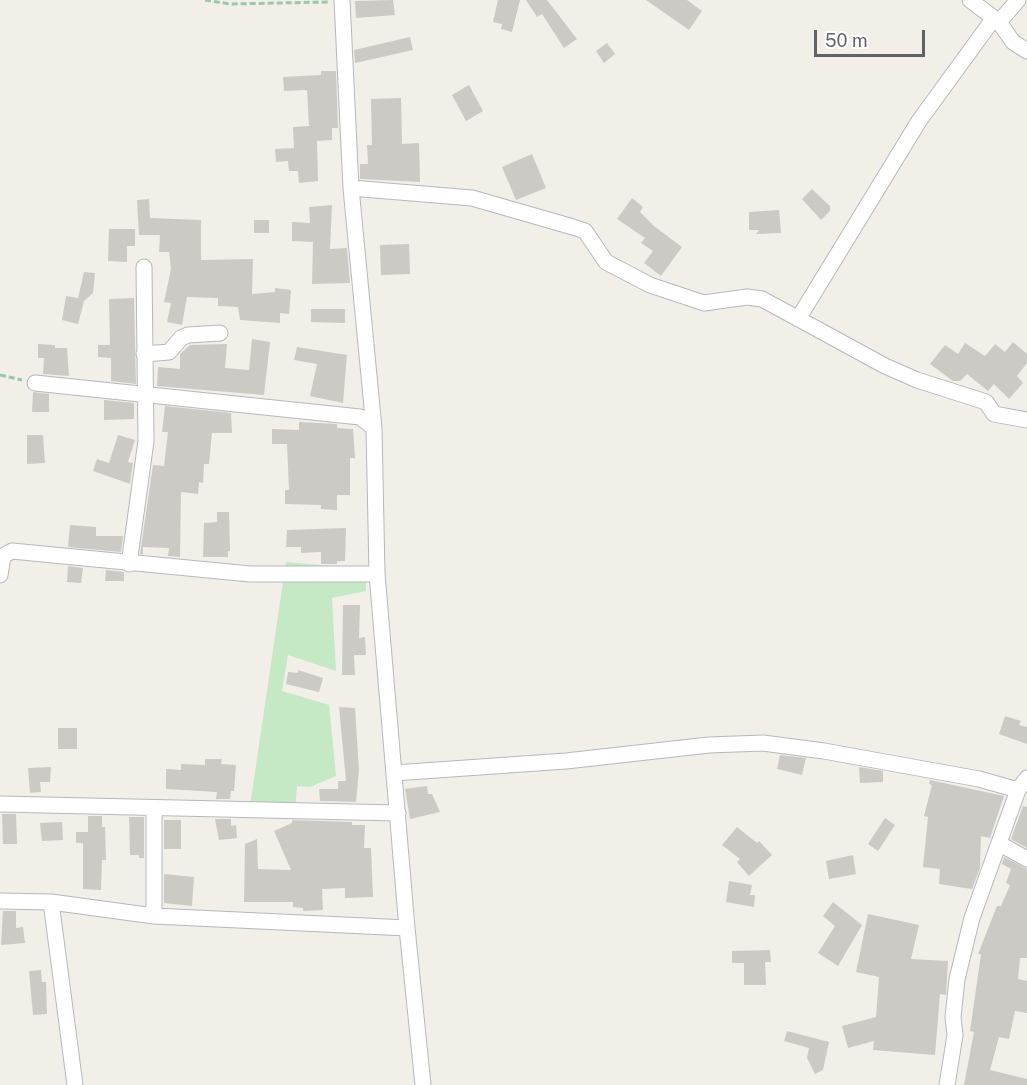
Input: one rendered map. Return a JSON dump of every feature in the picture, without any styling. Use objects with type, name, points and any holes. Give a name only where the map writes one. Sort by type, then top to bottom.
[{"type":"street","points":[[970,0],[997,20],[1013,42],[1027,51]]},
{"type":"street","points":[[798,319],[919,121],[997,20],[1018,0]]},
{"type":"street","points":[[341,1],[351,188],[374,428],[377,574],[406,928],[423,1085]]},
{"type":"street","points":[[351,188],[472,198],[585,231],[606,262],[650,285],[704,303],[754,297],[917,380],[986,402],[994,414],[1027,420]]},
{"type":"street","points":[[129,564],[146,441],[144,267]]},
{"type":"street","points":[[144,354],[169,352],[181,338],[188,335],[220,333]]},
{"type":"street","points":[[35,383],[360,417],[374,428]]},
{"type":"street","points":[[0,575],[3,556],[12,551],[250,574],[377,574]]},
{"type":"street","points":[[394,773],[566,761],[709,745],[763,743],[1023,784],[972,918],[957,979],[953,1017],[955,1035],[947,1085]]},
{"type":"street","points":[[0,804],[398,813]]},
{"type":"street","points":[[154,809],[154,916]]},
{"type":"street","points":[[1000,844],[1027,859]]},
{"type":"street","points":[[0,901],[51,902],[154,916],[406,928]]},
{"type":"street","points":[[51,902],[75,1085]]},
{"type":"path","points":[[205,0],[230,4],[341,1]]},
{"type":"path","points":[[0,375],[35,383]]},
{"type":"green space","points":[[286,562],[366,569],[366,591],[332,598],[336,671],[288,655],[282,691],[329,705],[336,776],[310,787],[297,786],[295,811],[250,806]]},
{"type":"building","points":[[393,0],[395,15],[356,18],[355,1]]},
{"type":"building","points":[[498,0],[520,0],[512,32],[501,29],[502,24],[493,22]]},
{"type":"building","points":[[526,0],[547,0],[577,39],[564,48],[542,14],[537,17]]},
{"type":"building","points":[[646,0],[687,0],[702,11],[689,30]]},
{"type":"building","points":[[410,37],[413,50],[355,63],[354,50]]},
{"type":"building","points":[[607,43],[615,54],[604,63],[596,51]]},
{"type":"building","points":[[321,71],[336,71],[338,128],[332,128],[332,140],[317,141],[318,181],[299,183],[298,171],[289,171],[288,161],[276,162],[275,149],[294,148],[293,127],[309,126],[307,90],[284,91],[283,77],[321,75]]},
{"type":"building","points":[[469,85],[483,111],[466,121],[452,95]]},
{"type":"building","points":[[401,98],[402,144],[419,143],[420,182],[360,179],[360,164],[368,164],[367,145],[372,145],[371,99]]},
{"type":"building","points":[[532,154],[546,188],[516,200],[502,167]]},
{"type":"building","points":[[812,189],[830,206],[830,211],[821,220],[802,199]]},
{"type":"building","points":[[632,198],[643,207],[640,212],[654,226],[682,247],[661,276],[644,263],[653,251],[641,243],[645,238],[617,219]]},
{"type":"building","points":[[149,199],[150,218],[201,220],[201,260],[253,259],[252,294],[275,292],[275,288],[291,290],[289,314],[280,313],[280,323],[240,320],[238,307],[218,306],[218,298],[187,297],[182,325],[167,322],[171,303],[164,302],[171,269],[169,252],[159,252],[160,235],[139,235],[137,200]]},
{"type":"building","points":[[332,205],[330,249],[347,248],[350,283],[312,284],[313,242],[292,241],[292,222],[310,223],[309,207]]},
{"type":"building","points":[[779,210],[781,233],[756,234],[759,230],[749,230],[749,212]]},
{"type":"building","points":[[254,220],[269,220],[269,233],[254,233]]},
{"type":"building","points":[[109,229],[135,229],[135,246],[127,246],[127,262],[108,261]]},
{"type":"building","points":[[409,244],[410,274],[381,275],[380,245]]},
{"type":"building","points":[[84,272],[95,273],[93,293],[84,301],[78,324],[62,320],[66,296],[78,298]]},
{"type":"building","points":[[134,298],[136,384],[111,381],[111,358],[98,357],[98,345],[110,345],[109,299]]},
{"type":"building","points":[[311,309],[345,309],[345,323],[311,322]]},
{"type":"building","points":[[252,339],[270,342],[264,395],[157,386],[158,367],[180,369],[180,354],[190,345],[227,344],[225,368],[249,370]]},
{"type":"building","points":[[1013,342],[1027,354],[1027,363],[1017,376],[1023,383],[1009,399],[994,384],[988,391],[967,374],[960,381],[953,381],[930,364],[945,345],[958,354],[965,343],[985,356],[995,344],[1005,352]]},
{"type":"building","points":[[38,344],[67,348],[69,376],[43,374],[44,358],[38,358]]},
{"type":"building","points":[[297,347],[347,355],[343,403],[310,396],[317,364],[294,360]]},
{"type":"building","points":[[33,392],[49,394],[49,412],[32,412]]},
{"type":"building","points":[[104,400],[134,403],[134,419],[104,420]]},
{"type":"building","points":[[165,406],[231,413],[232,433],[212,433],[209,464],[204,464],[203,483],[199,482],[198,494],[181,492],[180,557],[168,556],[169,548],[143,547],[143,554],[140,554],[153,465],[164,466],[168,432],[162,432]]},
{"type":"building","points":[[299,422],[337,424],[337,428],[353,429],[355,458],[350,458],[350,495],[337,495],[337,510],[321,509],[321,505],[285,504],[285,490],[289,490],[287,444],[272,444],[272,429],[299,430]]},
{"type":"building","points":[[27,435],[43,435],[45,463],[27,464]]},
{"type":"building","points":[[118,435],[135,440],[128,462],[133,463],[130,484],[93,471],[97,459],[109,463]]},
{"type":"building","points":[[217,512],[229,512],[230,551],[228,551],[228,557],[203,557],[204,523],[217,522]]},
{"type":"building","points":[[70,525],[96,527],[96,536],[123,536],[121,552],[68,547]]},
{"type":"building","points":[[346,528],[345,561],[337,561],[337,564],[321,564],[321,552],[301,553],[301,547],[286,547],[287,530]]},
{"type":"building","points":[[68,566],[83,568],[81,583],[67,582]]},
{"type":"building","points":[[106,570],[124,572],[124,581],[105,581]]},
{"type":"building","points":[[343,605],[360,605],[359,638],[365,637],[366,655],[354,655],[355,675],[342,675]]},
{"type":"building","points":[[298,670],[323,678],[319,692],[286,684],[288,672],[298,673]]},
{"type":"building","points":[[339,707],[355,708],[359,770],[356,802],[320,801],[319,789],[338,789],[338,781],[346,781]]},
{"type":"building","points":[[1005,716],[1021,721],[1019,725],[1027,727],[1027,744],[999,734]]},
{"type":"building","points":[[58,728],[77,728],[77,749],[58,749]]},
{"type":"building","points":[[780,755],[806,758],[802,775],[777,769]]},
{"type":"building","points":[[205,759],[222,759],[221,764],[236,765],[234,791],[231,791],[230,799],[216,799],[217,792],[166,789],[166,769],[181,770],[181,764],[205,765]]},
{"type":"building","points":[[51,767],[50,782],[40,782],[41,792],[30,793],[28,768]]},
{"type":"building","points":[[859,767],[883,771],[883,782],[860,783]]},
{"type":"building","points":[[930,780],[1004,796],[990,838],[981,836],[980,868],[972,889],[939,884],[940,869],[923,867],[928,817],[924,816],[932,785],[929,784]]},
{"type":"building","points":[[427,786],[428,794],[432,794],[440,812],[410,819],[405,789]]},
{"type":"building","points":[[1023,806],[1027,807],[1027,848],[1011,839]]},
{"type":"building","points":[[2,814],[16,814],[17,844],[3,844]]},
{"type":"building","points":[[88,816],[102,816],[102,827],[105,827],[106,860],[102,860],[101,890],[83,889],[83,843],[76,843],[76,832],[88,832]]},
{"type":"building","points":[[129,817],[144,817],[144,858],[139,858],[139,855],[130,855]]},
{"type":"building","points":[[885,818],[895,825],[878,851],[868,844]]},
{"type":"building","points":[[215,819],[231,819],[231,826],[236,825],[237,838],[219,840]]},
{"type":"building","points":[[164,820],[181,820],[181,849],[164,849]]},
{"type":"building","points":[[292,820],[352,822],[352,825],[365,825],[364,848],[371,848],[373,897],[345,898],[345,888],[322,889],[323,910],[303,911],[303,908],[293,907],[293,902],[244,902],[245,844],[257,839],[258,869],[291,870],[274,831],[292,823]]},
{"type":"building","points":[[62,822],[63,840],[42,841],[40,823]]},
{"type":"building","points":[[737,827],[757,843],[759,841],[772,855],[749,876],[737,862],[740,859],[722,845]]},
{"type":"building","points":[[853,855],[856,874],[829,879],[826,861]]},
{"type":"building","points":[[1004,857],[1027,869],[1027,958],[1020,958],[1018,979],[1027,981],[1027,1013],[1015,1011],[1009,1039],[999,1037],[990,1070],[1027,1079],[1027,1085],[964,1085],[974,1032],[970,1031],[981,954],[978,954],[997,906],[1001,906],[1010,885],[1006,883],[1011,869],[1002,864]]},
{"type":"building","points":[[164,874],[194,877],[192,906],[164,903]]},
{"type":"building","points":[[729,881],[752,885],[750,895],[755,895],[754,907],[726,902]]},
{"type":"building","points":[[833,902],[862,925],[838,966],[818,953],[835,926],[823,916]]},
{"type":"building","points":[[3,911],[16,911],[16,928],[23,927],[25,943],[1,945]]},
{"type":"building","points":[[868,914],[919,925],[911,959],[948,961],[946,995],[940,994],[935,1055],[873,1050],[874,1041],[848,1048],[842,1026],[876,1017],[879,977],[856,972]]},
{"type":"building","points":[[770,950],[771,962],[765,962],[766,985],[744,985],[744,963],[732,963],[732,951]]},
{"type":"building","points":[[41,970],[42,982],[46,982],[47,1014],[33,1015],[29,971]]},
{"type":"building","points":[[787,1031],[829,1042],[823,1070],[815,1074],[807,1058],[809,1048],[784,1041]]}]
